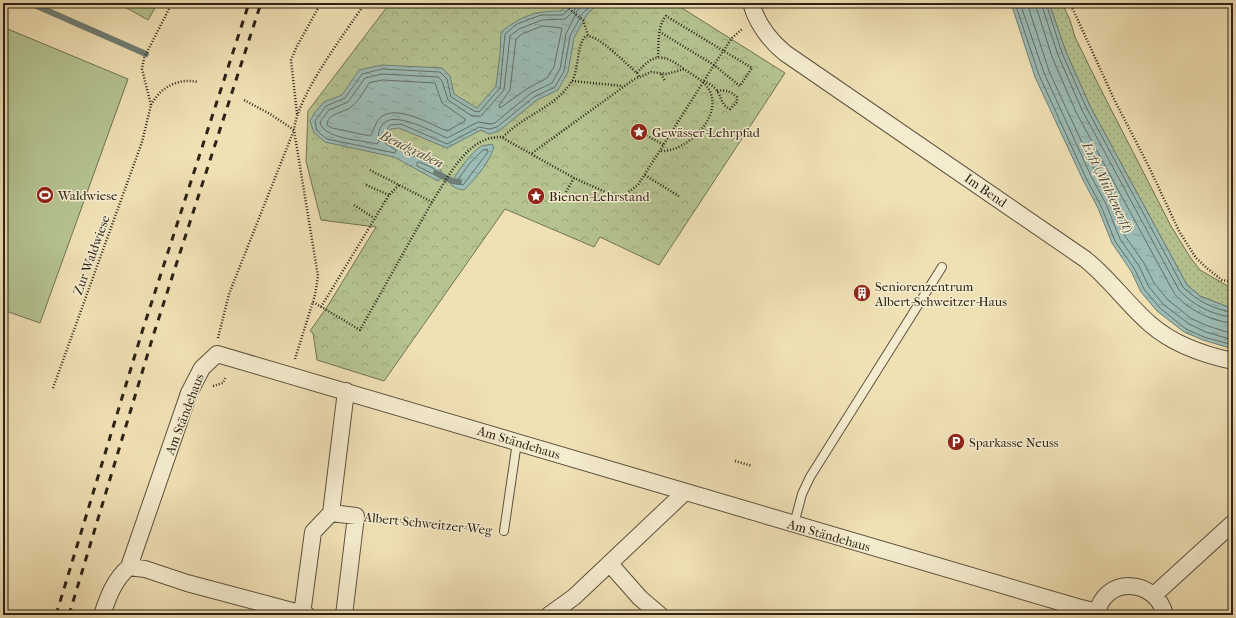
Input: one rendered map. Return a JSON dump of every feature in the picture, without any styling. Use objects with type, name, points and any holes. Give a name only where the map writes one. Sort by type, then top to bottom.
[{"type":"street","name":"Im Bend","points":[[753,10],[769,38],[785,53],[1092,264],[1157,330],[1188,347],[1211,356],[1233,361]]},
{"type":"street","name":"Am Ständehaus","points":[[102,615],[111,591],[120,575],[129,567],[189,393],[202,368],[217,354],[290,374],[684,493],[1097,614]]},
{"type":"street","points":[[129,567],[145,569],[187,583],[304,614],[313,532],[331,513],[346,391]]},
{"type":"street","points":[[549,615],[568,602],[684,493]]},
{"type":"street","name":"Albert-Schweitzer-Weg","points":[[331,513],[356,516],[344,615]]},
{"type":"street","points":[[1154,595],[1233,523]]},
{"type":"street","points":[[610,564],[654,613]]},
{"type":"street","points":[[1097,614],[1102,601],[1110,592],[1121,587],[1133,586],[1144,588],[1154,595],[1161,604],[1165,615]]},
{"type":"lane","points":[[794,524],[802,494],[810,477],[942,266]]},
{"type":"lane","name":"Albert-Schweitzer-Weg","points":[[504,531],[517,442]]},
{"type":"path","points":[[150,105],[142,70],[144,58],[172,3]]},
{"type":"path","points":[[217,354],[219,332],[229,294],[294,130],[297,114],[291,60],[300,40],[321,3]]},
{"type":"path","points":[[297,114],[319,72],[364,3]]},
{"type":"path","points":[[562,3],[583,20],[588,35],[593,37],[637,72],[639,77]]},
{"type":"path","points":[[1070,3],[1114,99],[1149,167],[1179,231],[1196,258],[1222,280],[1233,282]]},
{"type":"path","points":[[313,302],[360,330],[432,202],[459,161],[485,140],[495,137],[503,137],[574,178],[607,193],[621,195],[632,191],[645,175],[723,51],[753,10]]},
{"type":"path","points":[[658,57],[660,32],[661,22],[666,16],[752,68],[740,86],[714,65],[660,32]]},
{"type":"path","points":[[503,137],[517,125],[554,101],[572,81],[578,68],[581,41],[588,35]]},
{"type":"path","points":[[637,72],[648,62],[658,57],[670,59],[717,91],[726,107],[730,109],[738,102],[737,97],[731,92],[722,90],[717,91]]},
{"type":"path","points":[[532,153],[624,86],[639,77],[651,72],[667,74],[684,69]]},
{"type":"path","points":[[661,73],[665,81]]},
{"type":"path","points":[[150,105],[159,93],[167,86],[181,81],[198,82]]},
{"type":"path","points":[[572,81],[624,86]]},
{"type":"path","points":[[660,151],[665,152],[678,148],[695,137],[704,127],[712,106],[711,95],[708,87],[703,82]]},
{"type":"path","points":[[244,100],[270,114],[294,130],[317,263],[318,282],[290,374]]},
{"type":"path","name":"Zur Waldwiese","points":[[53,388],[138,154],[149,118],[150,105]]},
{"type":"path","points":[[644,134],[664,145]]},
{"type":"path","points":[[370,170],[432,202]]},
{"type":"path","points":[[645,175],[680,197]]},
{"type":"path","points":[[566,192],[574,178]]},
{"type":"path","points":[[321,307],[374,218],[389,195],[398,184],[400,185]]},
{"type":"path","points":[[366,185],[389,195]]},
{"type":"path","points":[[354,205],[374,218]]},
{"type":"path","points":[[735,461],[752,466]]},
{"type":"path","name":"Albert-Schweitzer-Weg","points":[[356,516],[504,531]]},
{"type":"green space","points":[[118,3],[158,3],[148,20]]},
{"type":"green space","points":[[390,3],[674,3],[785,73],[659,265],[600,237],[594,247],[505,209],[384,381],[317,360],[313,333],[310,331],[327,307],[376,227],[321,220],[306,161],[308,111]]},
{"type":"green space","points":[[1049,3],[1062,3],[1070,20],[1075,37],[1171,226],[1200,270],[1233,289],[1233,309],[1200,296],[1187,285],[1090,106],[1066,52]]},
{"type":"green space","name":"Waldwiese","points":[[3,27],[128,79],[40,323],[3,310]]},
{"type":"water","points":[[568,3],[598,3],[586,16],[574,38],[568,72],[558,90],[537,100],[499,131],[489,134],[481,130],[447,148],[399,128],[391,129],[387,134],[389,140],[404,150],[436,165],[442,172],[443,177],[438,181],[394,157],[325,142],[314,133],[310,121],[315,112],[324,102],[342,95],[359,70],[382,65],[442,68],[450,76],[454,94],[477,108],[496,86],[501,32],[522,18],[536,13],[561,11]]},
{"type":"water","name":"Erft (Mühlenerft)","points":[[1011,3],[1049,3],[1066,52],[1090,106],[1187,285],[1200,296],[1233,309],[1233,349],[1203,340],[1184,332],[1157,311],[1141,292],[1131,271],[1112,243],[1098,208],[1083,180],[1035,77]]},
{"type":"water","points":[[492,144],[494,147],[486,164],[464,190],[458,189],[451,185],[460,169],[478,148]]},
{"type":"waterway","name":"Bendgraben","points":[[30,3],[146,54]]},
{"type":"waterway","name":"Bendgraben","points":[[436,173],[452,181],[459,182]]},
{"type":"railway","points":[[56,615],[142,332],[249,3]]},
{"type":"railway","points":[[69,615],[154,333],[261,3]]},
{"type":"place","name":"Gewässer-Lehrpfad","points":[[639,132]]},
{"type":"place","name":"Waldwiese","points":[[45,195]]},
{"type":"place","name":"Bienen-Lehrstand","points":[[536,196]]},
{"type":"place","name":"Seniorenzentrum Albert-Schweitzer-Haus","points":[[862,293]]},
{"type":"place","name":"Sparkasse Neuss","points":[[956,442]]}]
